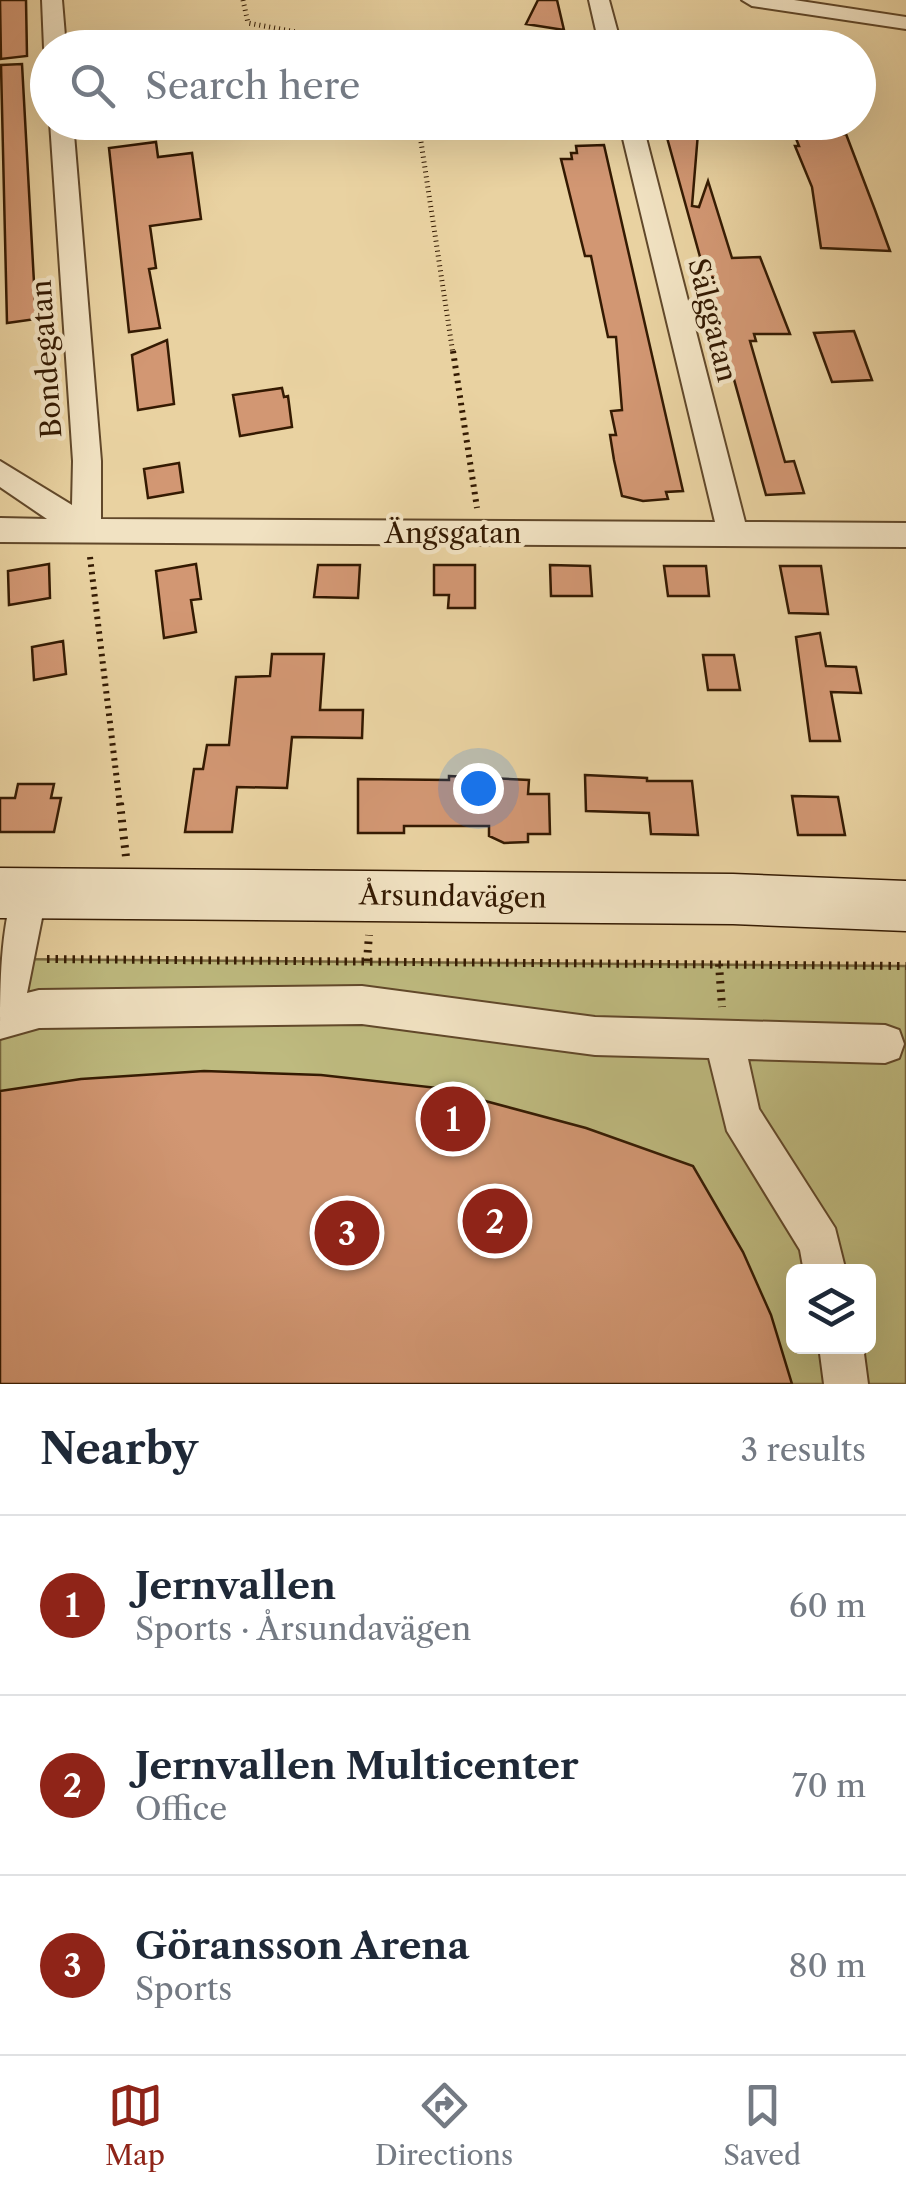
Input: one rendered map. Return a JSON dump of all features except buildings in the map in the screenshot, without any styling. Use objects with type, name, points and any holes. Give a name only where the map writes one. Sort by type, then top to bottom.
[{"type":"main road","name":"Årsundavägen","points":[[14,893],[733,899],[906,906]]},
{"type":"street","points":[[52,0],[54,30]]},
{"type":"street","points":[[599,0],[606,30]]},
{"type":"street","points":[[752,0],[906,23]]},
{"type":"street","name":"Bondegatan","points":[[62,140],[86,461],[86,530]]},
{"type":"street","name":"Sälggatan","points":[[634,140],[733,534]]},
{"type":"street","points":[[0,472],[86,530]]},
{"type":"street","name":"Ängsgatan","points":[[0,530],[906,534]]},
{"type":"street","points":[[14,893],[15,959],[1,1019],[39,1010],[362,1005],[595,1036],[886,1044]]},
{"type":"street","points":[[725,1042],[741,1117],[820,1243],[824,1264]]},
{"type":"street","points":[[842,1354],[846,1384]]},
{"type":"path","points":[[242,0],[248,23],[285,30]]},
{"type":"path","points":[[421,140],[481,534]]},
{"type":"path","points":[[86,530],[127,863]]},
{"type":"path","points":[[15,959],[906,966]]},
{"type":"shaded area","points":[[0,959],[906,966],[906,1384],[0,1384]]},
{"type":"place","name":"Jernvallen","points":[[453,1119]]},
{"type":"place","name":"Jernvallen Multicenter","points":[[495,1221]]},
{"type":"place","name":"Göransson Arena","points":[[347,1233]]}]
